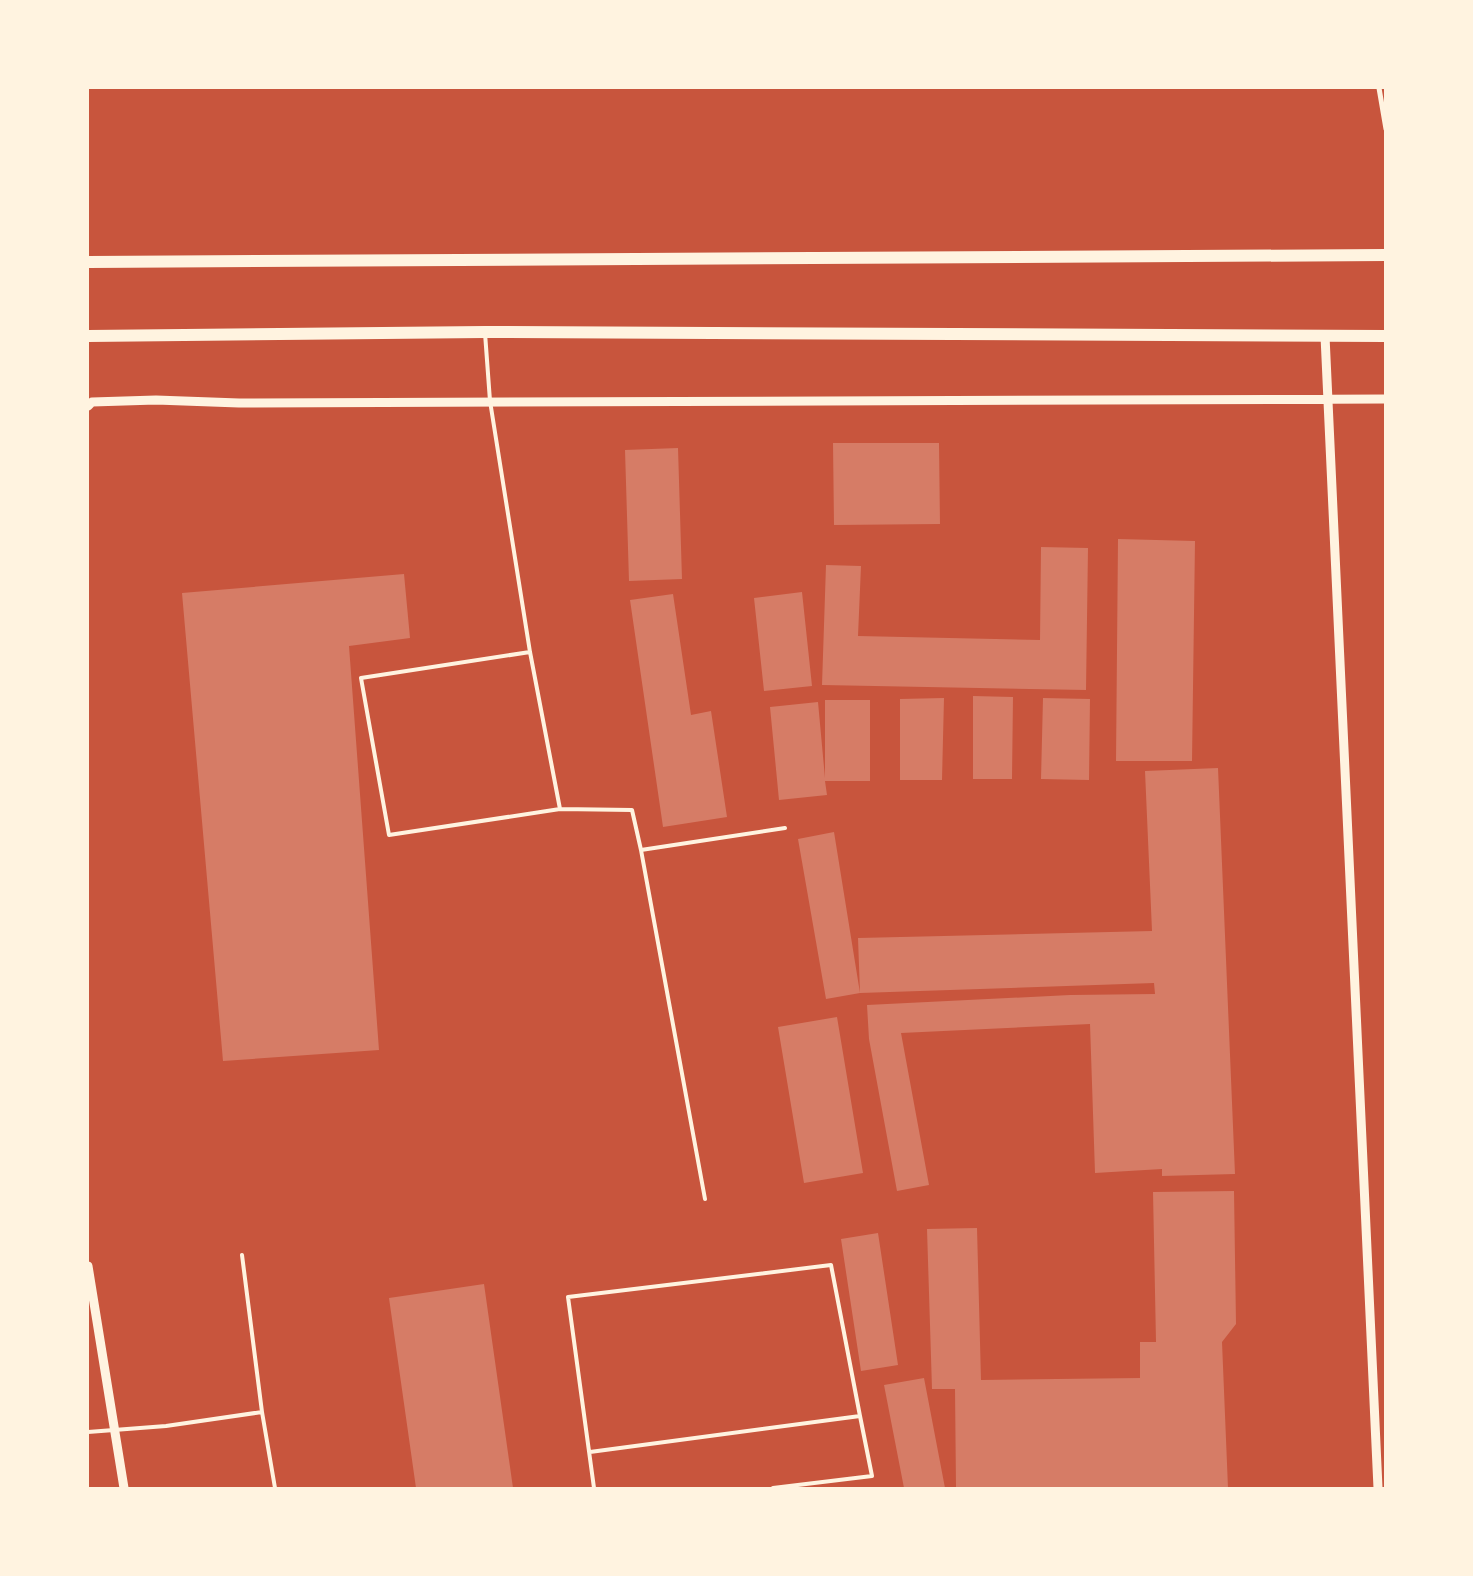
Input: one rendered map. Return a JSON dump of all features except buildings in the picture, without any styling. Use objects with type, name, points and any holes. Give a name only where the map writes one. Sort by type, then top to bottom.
[{"type":"main road","points":[[88,262],[1386,255]]},
{"type":"main road","points":[[88,336],[485,332],[1386,336]]},
{"type":"street","points":[[1379,88],[1386,129]]},
{"type":"street","points":[[1325,336],[1378,1488]]},
{"type":"street","points":[[89,403],[156,400],[239,403],[1386,399]]},
{"type":"street","points":[[88,1266],[124,1488]]},
{"type":"lane","points":[[485,332],[490,402],[530,652],[560,809]]},
{"type":"lane","points":[[530,652],[361,678],[389,835],[560,809],[632,810],[705,1199]]},
{"type":"lane","points":[[641,850],[785,828]]},
{"type":"lane","points":[[242,1256],[262,1412],[275,1488]]},
{"type":"lane","points":[[594,1488],[568,1296],[831,1265],[872,1476],[773,1488]]},
{"type":"lane","points":[[88,1432],[166,1426],[262,1412]]},
{"type":"lane","points":[[590,1452],[860,1416]]}]
